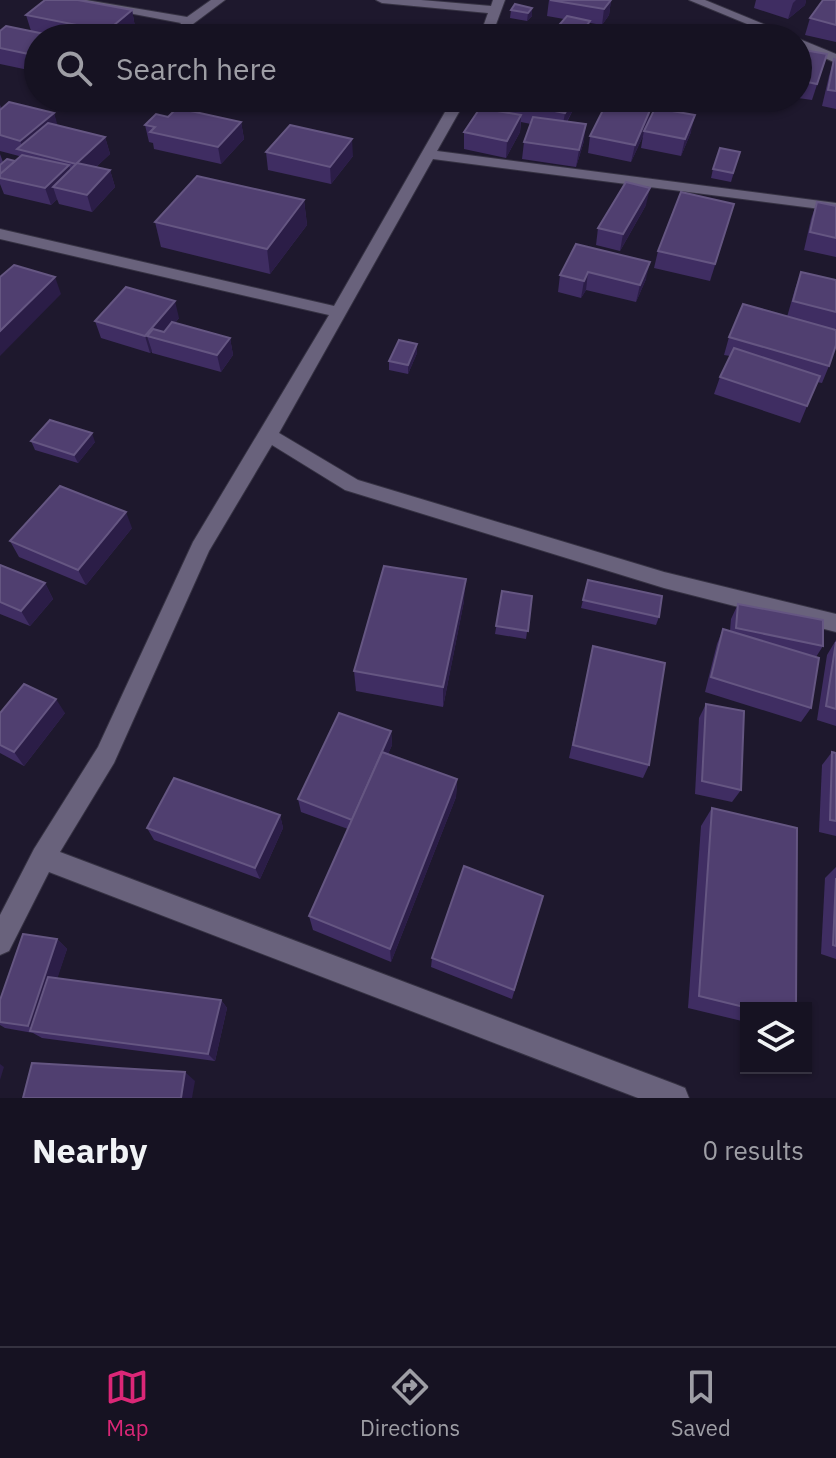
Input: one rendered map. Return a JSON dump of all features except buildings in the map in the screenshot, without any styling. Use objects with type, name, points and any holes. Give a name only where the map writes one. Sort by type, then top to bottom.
[{"type":"street","points":[[66,0],[189,21]]},
{"type":"street","points":[[187,24],[219,0]]},
{"type":"street","points":[[382,0],[497,5],[490,24]]},
{"type":"street","points":[[695,0],[756,24]]},
{"type":"street","points":[[812,48],[836,59]]},
{"type":"street","points":[[0,942],[43,858],[106,755],[200,548],[269,435],[452,112]]},
{"type":"street","points":[[430,154],[836,207]]},
{"type":"street","points":[[0,234],[339,312]]},
{"type":"street","points":[[269,435],[352,485],[664,580],[836,623]]},
{"type":"street","points":[[43,858],[675,1098]]}]
